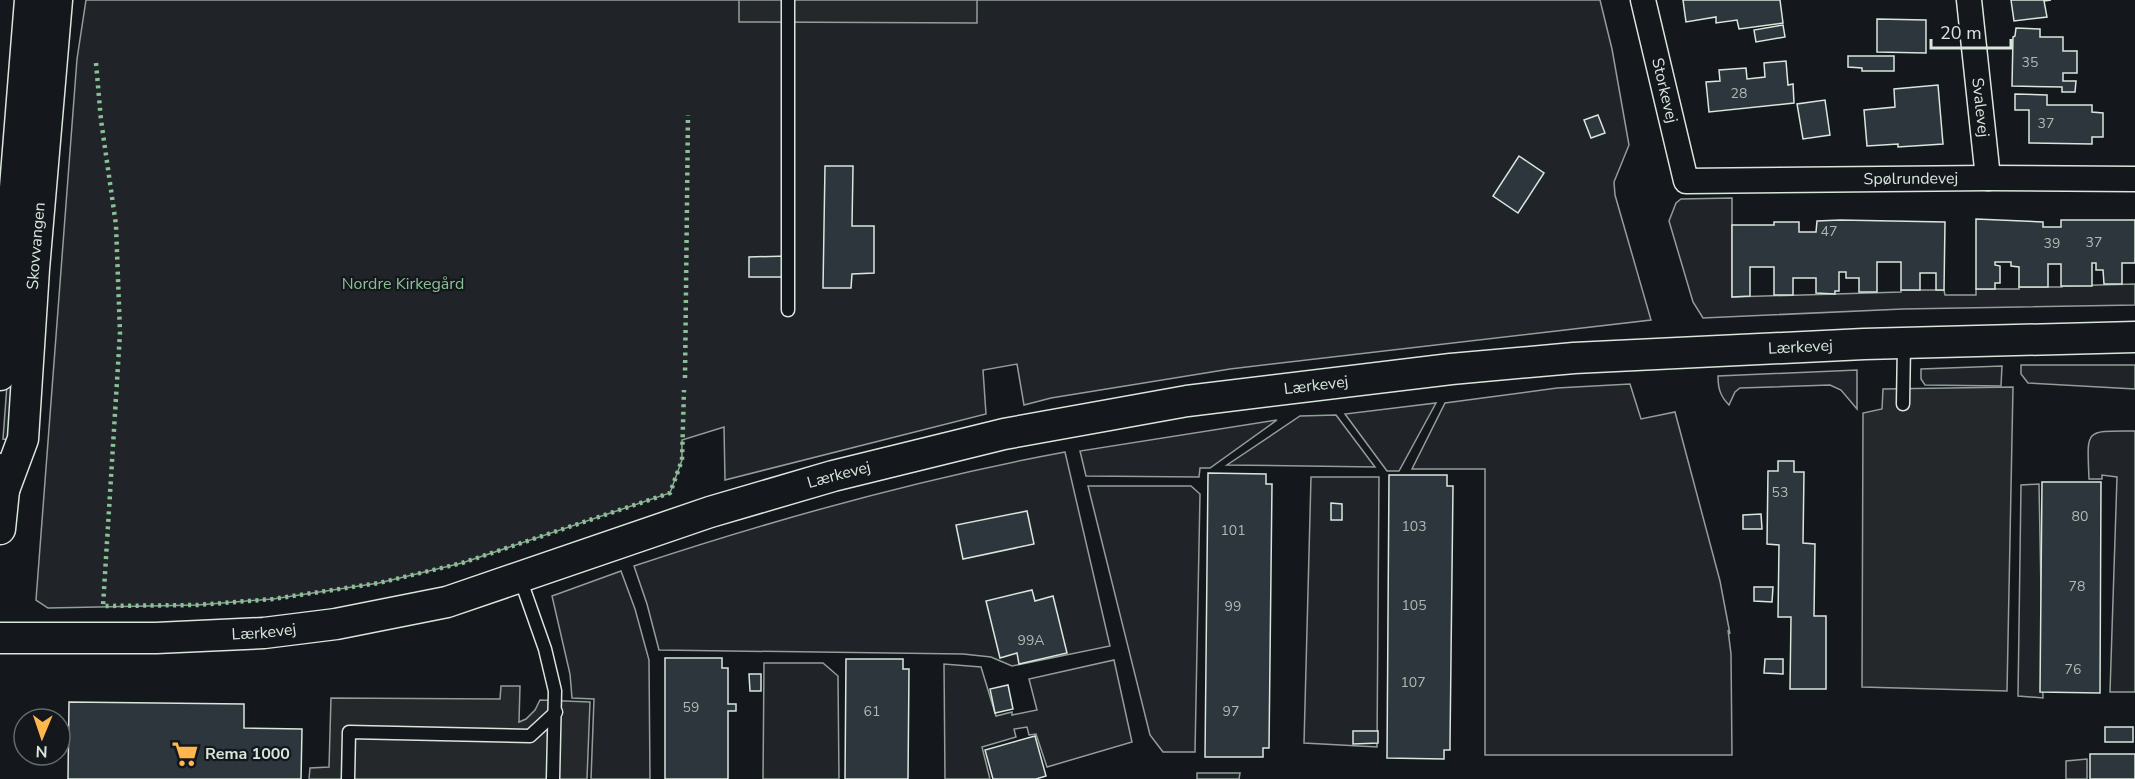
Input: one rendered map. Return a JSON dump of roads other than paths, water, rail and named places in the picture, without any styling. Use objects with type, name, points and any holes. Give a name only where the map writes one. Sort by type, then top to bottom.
[{"type":"street","name":"Skovvangen","points":[[0,375],[30,0]]},
{"type":"street","name":"Skovvangen","points":[[0,529],[2,479],[23,439],[34,269],[57,0]]},
{"type":"street","name":"Storkevej","points":[[1643,0],[1686,181]]},
{"type":"street","name":"Svalevej","points":[[1969,0],[1988,178]]},
{"type":"street","name":"Spølrundevej","points":[[1686,181],[2135,179]]},
{"type":"street","name":"Lærkevej","points":[[0,638],[156,638],[264,633],[336,624],[447,602],[710,512],[833,476],[1004,434],[1133,411],[1299,387],[1551,360],[1904,343],[2135,337]]},
{"type":"lane","points":[[788,0],[788,310]]},
{"type":"lane","points":[[1903,404],[1904,343]]},
{"type":"lane","points":[[520,577],[544,649],[555,691],[553,779]]},
{"type":"lane","points":[[348,779],[349,732],[530,736],[555,712]]},
{"type":"place","name":"Rema 1000","points":[[185,754]]},
{"type":"park label","name":"Nordre Kirkegård","points":[[403,284]]}]
